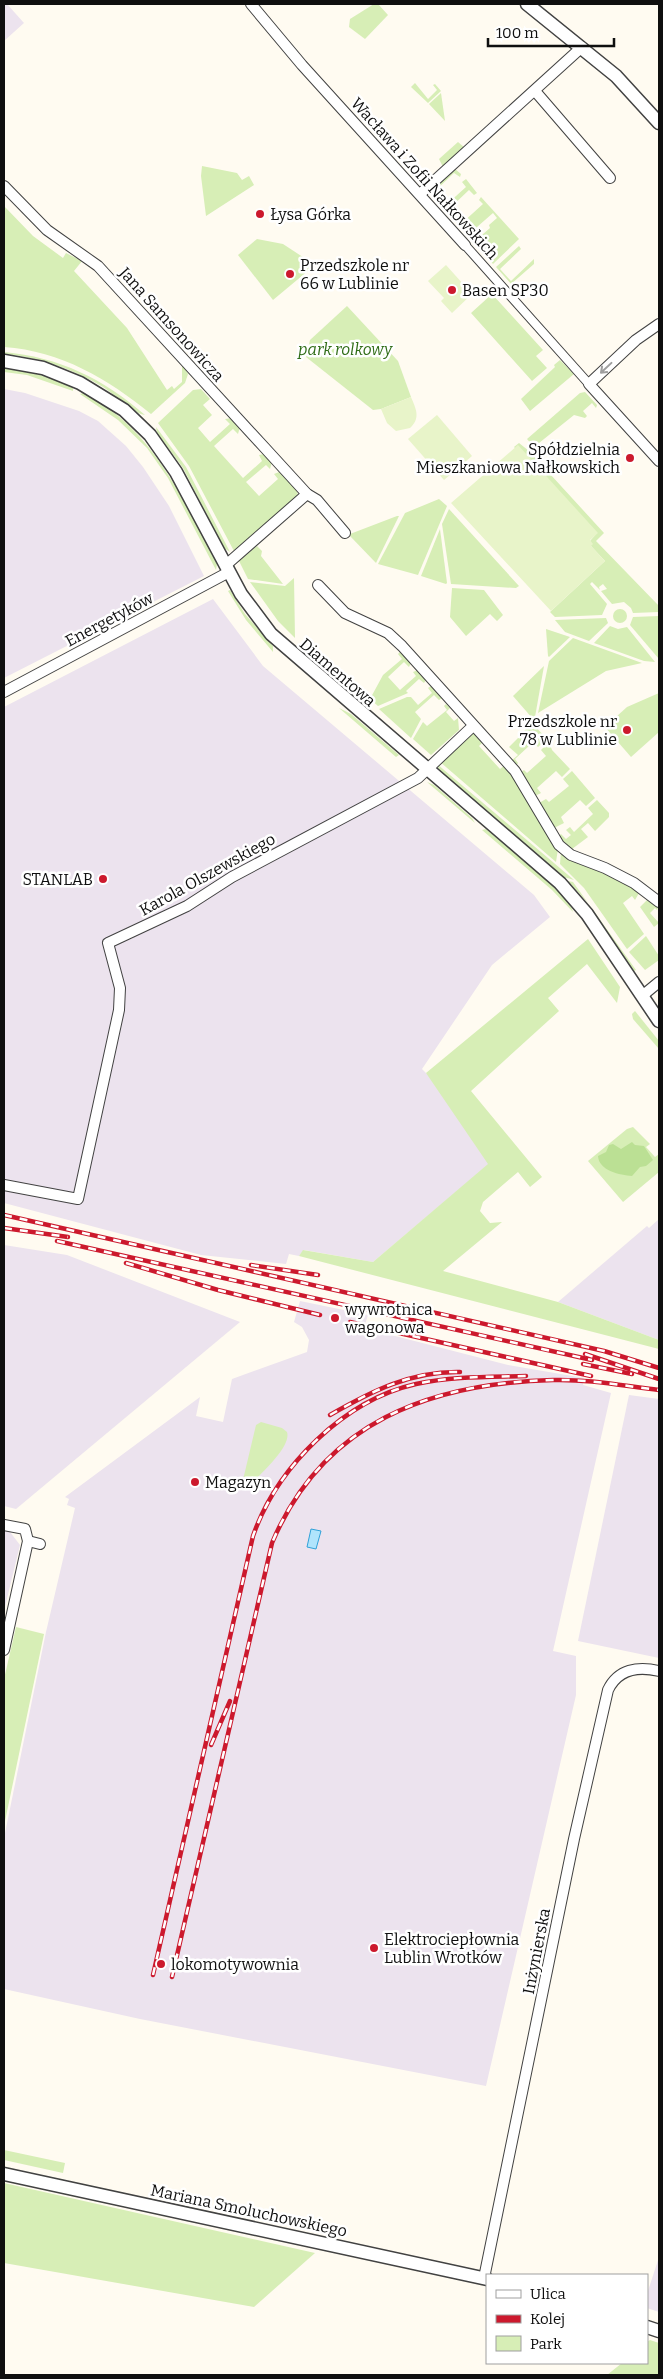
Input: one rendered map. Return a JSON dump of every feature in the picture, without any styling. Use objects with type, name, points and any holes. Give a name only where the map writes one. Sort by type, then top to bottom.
[{"type":"street","name":"Wacława i Zofii Nałkowskich","points":[[251,4],[302,65],[659,461]]},
{"type":"street","points":[[528,4],[623,82],[659,123]]},
{"type":"street","points":[[420,194],[582,47]]},
{"type":"street","points":[[535,91],[610,178]]},
{"type":"street","name":"Jana Samsonowicza","points":[[4,186],[47,230],[102,270],[307,494],[317,500],[345,533]]},
{"type":"street","points":[[589,384],[622,352],[659,324]]},
{"type":"street","name":"Diamentowa","points":[[4,361],[32,365],[69,377],[111,400],[150,435],[169,460],[250,607],[279,643],[571,893],[588,914],[659,1021]]},
{"type":"street","name":"Energetyków","points":[[4,692],[228,569],[307,494]]},
{"type":"street","points":[[318,585],[345,613],[388,633],[402,646],[515,770],[559,845],[571,855],[604,868],[634,883],[659,902]]},
{"type":"street","points":[[427,769],[473,726]]},
{"type":"street","name":"Karola Olszewskiego","points":[[4,1185],[78,1200],[119,1010],[120,988],[108,943],[187,906],[232,877],[404,786],[418,778],[427,769]]},
{"type":"street","points":[[642,996],[659,982]]},
{"type":"street","points":[[4,1524],[25,1529],[28,1541],[4,1650]]},
{"type":"street","points":[[28,1541],[40,1544]]},
{"type":"street","name":"Inżynierska","points":[[485,2278],[574,1839],[608,1690],[616,1678],[626,1672],[645,1669],[659,1671]]},
{"type":"street","name":"Mariana Smoluchowskiego","points":[[4,2174],[485,2278]]},
{"type":"shaded area","points":[[4,4],[7,4],[24,23],[4,41]]},
{"type":"shaded area","points":[[4,389],[25,393],[79,411],[98,421],[126,446],[143,467],[169,506],[204,576],[4,678]]},
{"type":"shaded area","points":[[213,599],[263,666],[534,895],[550,917],[492,965],[422,1069],[433,1080],[489,1164],[373,1262],[304,1250],[299,1256],[289,1254],[286,1264],[201,1255],[4,1203],[4,707]]},
{"type":"shaded area","points":[[659,1219],[659,1340],[558,1302],[647,1226],[649,1228]]},
{"type":"shaded area","points":[[4,1245],[67,1255],[240,1322],[16,1509],[4,1506]]},
{"type":"shaded area","name":"Elektrociepłownia Lublin Wrotków","points":[[300,1301],[368,1315],[364,1328],[508,1365],[584,1378],[583,1385],[611,1393],[553,1651],[576,1656],[576,1695],[486,2086],[140,2019],[4,1989],[4,1838],[46,1632],[75,1508],[67,1505],[69,1499],[65,1497],[200,1397],[196,1416],[223,1422],[232,1379],[307,1352],[309,1340],[302,1327],[294,1322]]},
{"type":"shaded area","points":[[629,1395],[659,1399],[659,1658],[578,1641]]},
{"type":"shaded area","points":[[4,1530],[10,1532],[20,1545],[4,1611]]},
{"type":"shaded area","points":[[659,2257],[659,2312],[648,2308],[648,2291]]},
{"type":"green space","points":[[374,4],[378,4],[388,15],[365,39],[349,27],[350,19]]},
{"type":"green space","points":[[415,83],[428,99],[437,90],[433,85],[435,84],[441,91],[428,103],[411,87]]},
{"type":"green space","points":[[441,93],[445,121],[429,104]]},
{"type":"green space","points":[[458,142],[465,148],[443,167],[439,159]]},
{"type":"green space","points":[[202,166],[237,173],[242,180],[249,176],[254,185],[206,216],[201,176]]},
{"type":"green space","points":[[455,169],[461,174],[460,177],[454,173],[434,192],[446,205],[466,187],[462,182],[466,179],[477,193],[474,195],[469,190],[449,209],[462,223],[483,204],[479,200],[481,197],[519,239],[493,264],[429,191]],"holes":[[[493,213],[497,218],[489,225],[490,228],[475,241],[469,234]]]},
{"type":"green space","points":[[4,206],[33,236],[63,258],[66,253],[82,261],[74,271],[127,328],[167,390],[172,386],[174,389],[182,382],[182,363],[188,374],[185,383],[151,414],[118,389],[83,369],[45,354],[4,347]]},
{"type":"green space","points":[[257,239],[283,244],[315,265],[273,300],[238,255]]},
{"type":"green space","points":[[519,246],[521,249],[500,269],[511,281],[534,259],[534,264],[511,284],[496,267]]},
{"type":"green space","name":"Basen SP30","points":[[446,265],[472,294],[452,313],[441,301],[444,298],[428,281]]},
{"type":"green space","points":[[492,294],[543,350],[536,356],[547,368],[532,381],[471,313]]},
{"type":"green space","name":"park rolkowy","points":[[347,306],[398,361],[411,397],[381,409],[373,410],[306,357],[310,340]]},
{"type":"green space","points":[[4,352],[43,359],[80,372],[113,391],[145,415],[135,411],[103,387],[80,375],[43,361],[4,354]]},
{"type":"green space","points":[[560,360],[574,374],[530,411],[521,399]]},
{"type":"green space","points":[[4,368],[41,375],[73,387],[73,391],[27,375],[4,372]]},
{"type":"green space","points":[[201,389],[210,399],[203,405],[212,415],[198,428],[210,442],[230,424],[225,419],[232,418],[240,427],[238,434],[233,429],[214,446],[243,478],[262,461],[259,455],[264,454],[272,462],[270,469],[266,465],[246,482],[259,496],[278,479],[274,474],[279,472],[297,490],[298,496],[235,553],[189,466],[158,423],[193,390]]},
{"type":"green space","points":[[585,392],[597,405],[596,408],[592,403],[583,411],[587,416],[585,418],[574,415],[534,447],[527,439],[580,393]]},
{"type":"green space","points":[[83,393],[129,425],[147,445],[178,490],[217,564],[216,570],[168,478],[147,448],[118,420],[80,394]]},
{"type":"green space","points":[[411,397],[416,409],[416,421],[410,428],[396,431],[387,423],[381,409]]},
{"type":"green space","points":[[437,415],[472,456],[444,480],[408,439]]},
{"type":"green space","points":[[156,427],[186,467],[230,552],[224,548],[183,468],[157,433]]},
{"type":"green space","points":[[519,443],[529,451],[604,533],[596,541],[659,606],[659,612],[633,613],[631,608],[624,602],[612,604],[601,591],[607,589],[603,584],[599,587],[600,590],[592,582],[590,584],[607,604],[602,615],[555,617],[550,612],[605,561],[591,546],[590,541],[597,533],[514,447]]},
{"type":"green space","points":[[518,445],[598,533],[590,540],[593,544],[591,546],[605,561],[551,611],[451,503]]},
{"type":"green space","points":[[439,499],[447,506],[418,575],[378,564],[405,513]]},
{"type":"green space","points":[[449,509],[519,586],[516,588],[451,584],[442,524]]},
{"type":"green space","points":[[399,516],[376,563],[350,534]]},
{"type":"green space","points":[[440,529],[447,583],[446,584],[421,576]]},
{"type":"green space","points":[[257,546],[262,551],[261,556],[283,584],[248,579],[239,561]]},
{"type":"green space","points":[[294,578],[295,638],[278,621],[250,582],[285,586]]},
{"type":"green space","points":[[452,588],[484,590],[503,615],[497,621],[490,614],[466,636],[450,617]]},
{"type":"green space","points":[[230,590],[245,614],[273,646],[273,652],[246,620],[228,591]]},
{"type":"green space","points":[[617,609],[623,609],[627,616],[623,623],[617,623],[613,619],[613,613]]},
{"type":"green space","points":[[659,616],[659,659],[630,625],[633,617]]},
{"type":"green space","points":[[606,618],[608,623],[589,641],[565,632],[555,620]]},
{"type":"green space","points":[[610,626],[618,629],[627,627],[655,662],[644,661],[594,643]]},
{"type":"green space","points":[[546,629],[570,637],[549,657],[548,656]]},
{"type":"green space","points":[[573,638],[642,663],[606,671],[538,713],[549,661]]},
{"type":"green space","points":[[400,652],[411,663],[409,667],[404,662],[388,677],[400,690],[416,676],[413,672],[418,670],[426,680],[424,683],[419,679],[406,691],[408,693],[378,706],[370,699],[383,675],[402,659],[398,654]]},
{"type":"green space","points":[[544,666],[535,717],[533,719],[513,696]]},
{"type":"green space","points":[[431,686],[442,698],[439,700],[434,695],[415,712],[421,719],[411,738],[379,709],[407,697],[411,697],[418,705],[432,693],[428,688]]},
{"type":"green space","points":[[659,693],[659,732],[631,757],[605,727],[627,707]]},
{"type":"green space","points":[[446,704],[450,708],[446,712],[454,721],[458,718],[459,730],[431,755],[413,739],[423,722],[427,726],[447,710],[444,706]]},
{"type":"green space","points":[[339,708],[351,714],[399,755],[396,757]]},
{"type":"green space","points":[[532,723],[547,739],[538,747],[534,743],[531,745],[521,734]]},
{"type":"green space","points":[[470,733],[476,734],[483,742],[479,746],[500,769],[505,765],[514,776],[558,849],[556,862],[439,761]]},
{"type":"green space","points":[[520,736],[529,746],[515,759],[518,763],[516,766],[511,761],[518,755],[509,747]]},
{"type":"green space","points":[[549,742],[552,750],[570,769],[562,777],[556,771],[537,788],[541,793],[535,796],[521,772],[524,770],[527,773],[546,756],[541,750]]},
{"type":"green space","points":[[437,764],[574,880],[564,877],[439,770]]},
{"type":"green space","points":[[572,771],[595,798],[586,806],[580,800],[561,817],[564,823],[554,828],[539,803],[546,799],[549,802],[569,786],[563,779]]},
{"type":"green space","points":[[427,782],[434,785],[472,818],[475,823]]},
{"type":"green space","points":[[597,800],[609,813],[609,817],[595,831],[588,823],[581,829],[588,837],[572,849],[561,841],[560,835],[566,839],[571,835],[566,830],[570,827],[574,832],[593,814],[588,808]]},
{"type":"green space","points":[[486,829],[549,882],[569,904],[573,912],[552,890],[482,830]]},
{"type":"green space","points":[[561,851],[591,868],[635,887],[639,893],[635,900],[632,896],[623,903],[644,934],[627,949],[584,888],[560,864]]},
{"type":"green space","points":[[568,881],[573,882],[636,970],[634,971],[588,903]]},
{"type":"green space","points":[[647,900],[658,908],[657,910],[655,908],[650,913],[659,923],[654,927],[640,907]]},
{"type":"green space","points":[[646,936],[659,956],[659,960],[645,970],[629,952]]},
{"type":"green space","points":[[588,939],[620,987],[617,1003],[587,964],[548,998],[559,1011],[471,1091],[542,1177],[530,1187],[518,1172],[483,1202],[480,1211],[490,1223],[502,1222],[443,1271],[558,1302],[659,1340],[659,1349],[299,1256],[303,1250],[373,1262],[488,1164],[426,1073]]},
{"type":"green space","points":[[635,1011],[659,1041],[659,1049],[633,1019],[632,1014]]},
{"type":"green space","points":[[633,1127],[650,1144],[646,1147],[655,1157],[659,1154],[659,1172],[623,1202],[588,1161],[627,1129]]},
{"type":"green space","points":[[632,1142],[635,1145],[644,1146],[653,1160],[646,1166],[640,1167],[632,1176],[622,1175],[606,1169],[599,1161],[598,1156],[606,1152],[609,1145],[613,1144],[621,1149]]},
{"type":"green space","points":[[261,1422],[282,1428],[287,1432],[287,1438],[273,1461],[248,1487],[245,1487],[242,1484],[256,1425]]},
{"type":"green space","points":[[16,1627],[44,1634],[4,1826],[4,1679]]},
{"type":"green space","points":[[4,2150],[65,2163],[63,2173],[4,2160]]},
{"type":"green space","points":[[4,2183],[315,2253],[254,2307],[4,2263]]},
{"type":"green space","points":[[650,2340],[659,2343],[659,2375],[607,2375],[621,2364],[648,2364],[648,2341]]},
{"type":"water","points":[[311,1529],[321,1531],[316,1549],[307,1547]]},
{"type":"railway","points":[[4,1215],[604,1351],[659,1368]]},
{"type":"railway","points":[[4,1228],[68,1237]]},
{"type":"railway","points":[[57,1241],[592,1360]]},
{"type":"railway","points":[[126,1263],[218,1290],[320,1315]]},
{"type":"railway","points":[[251,1265],[318,1275]]},
{"type":"railway","points":[[350,1322],[591,1376]]},
{"type":"railway","points":[[585,1354],[659,1379]]},
{"type":"railway","points":[[583,1364],[632,1374]]},
{"type":"railway","points":[[330,1415],[392,1384],[425,1375],[460,1372]]},
{"type":"railway","points":[[153,1975],[253,1536],[264,1510],[278,1485],[316,1440],[339,1421],[389,1392],[416,1384],[443,1380],[471,1377],[526,1376]]},
{"type":"railway","points":[[172,1977],[272,1543],[294,1501],[320,1467],[351,1439],[386,1417],[423,1401],[464,1390],[508,1383],[553,1380],[593,1382],[659,1390]]},
{"type":"railway","points":[[211,1745],[230,1701]]},
{"type":"place","name":"Łysa Górka","points":[[260,214]]},
{"type":"place","name":"Przedszkole nr 66 w Lublinie","points":[[290,274]]},
{"type":"place","name":"Basen SP30","points":[[452,290]]},
{"type":"place","name":"Spółdzielnia Mieszkaniowa Nałkowskich","points":[[630,458]]},
{"type":"place","name":"Przedszkole nr 78 w Lublinie","points":[[627,730]]},
{"type":"place","name":"STANLAB","points":[[103,879]]},
{"type":"place","name":"wywrotnica wagonowa","points":[[335,1318]]},
{"type":"place","name":"Magazyn","points":[[195,1482]]},
{"type":"place","name":"Elektrociepłownia Lublin Wrotków","points":[[374,1948]]},
{"type":"place","name":"lokomotywownia","points":[[161,1964]]}]
